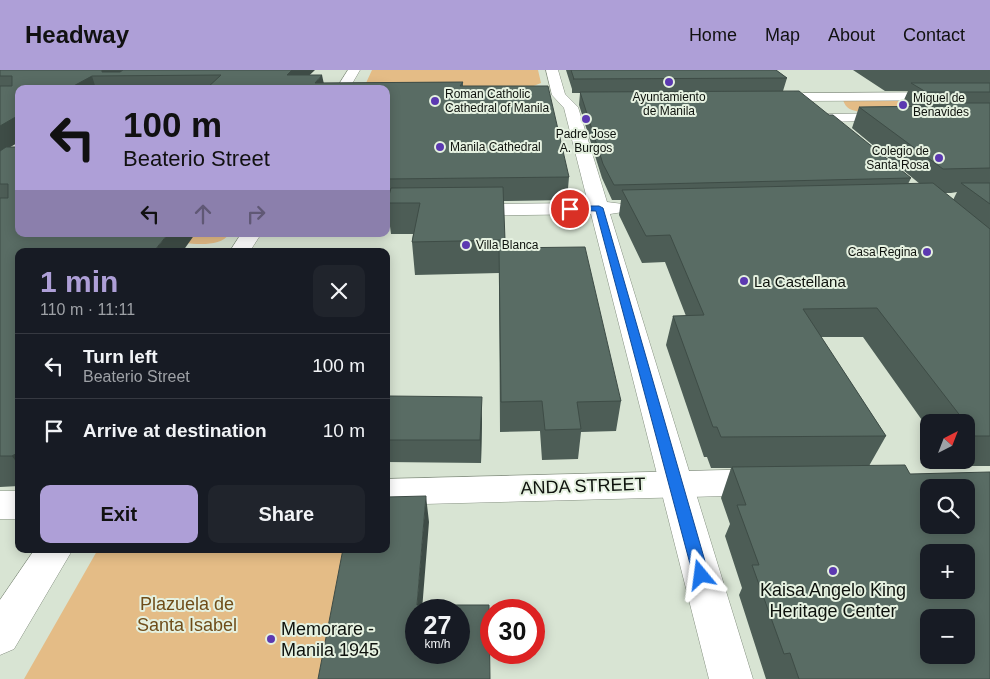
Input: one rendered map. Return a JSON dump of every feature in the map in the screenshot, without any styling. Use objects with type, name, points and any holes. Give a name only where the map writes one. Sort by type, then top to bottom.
[{"type":"street","points":[[345,85],[354,70]]},
{"type":"street","points":[[552,70],[561,95],[570,107],[731,679]]},
{"type":"street","points":[[542,91],[584,99]]},
{"type":"street","points":[[848,136],[798,97],[990,96]]},
{"type":"street","points":[[827,118],[911,117]]},
{"type":"street","points":[[445,210],[629,208]]},
{"type":"street","points":[[242,248],[250,237]]},
{"type":"street","name":"ANDA STREET","points":[[390,492],[675,483],[793,482]]},
{"type":"street","points":[[0,505],[15,504]]},
{"type":"street","points":[[0,634],[52,553]]},
{"type":"green space","points":[[372,70],[538,70],[541,83],[531,87],[390,87],[390,85],[371,85],[366,83]]},
{"type":"green space","points":[[990,99],[860,112],[849,109],[843,100]]},
{"type":"green space","points":[[183,237],[226,237],[215,243],[184,243]]},
{"type":"green space","name":"Plazuela de Santa Isabel","points":[[96,553],[348,553],[326,679],[24,679]]},
{"type":"building","points":[[0,70],[102,70],[102,72],[120,72],[123,70],[292,70],[287,75],[322,75],[315,83],[463,82],[460,86],[548,86],[569,177],[390,179],[390,85],[210,85],[221,75],[92,76],[75,85],[15,85],[15,117],[0,126],[0,86],[12,86],[12,76],[0,76]]},
{"type":"building","points":[[571,70],[776,70],[787,78],[574,79]]},
{"type":"building","points":[[911,83],[990,83],[990,92],[926,92]]},
{"type":"building","points":[[799,91],[829,115],[833,115],[911,178],[614,185],[603,164],[580,92]]},
{"type":"building","points":[[945,103],[990,103],[990,168],[943,169],[859,107],[950,106]]},
{"type":"building","points":[[6,147],[15,147],[15,237],[166,237],[156,248],[15,248],[15,454],[12,456],[0,456],[0,198],[8,198],[8,184],[0,184],[0,151]]},
{"type":"building","points":[[933,183],[990,229],[990,436],[975,436],[975,414],[959,414],[877,308],[803,309],[886,436],[721,437],[717,427],[713,427],[673,316],[704,315],[670,235],[646,236],[622,190]]},
{"type":"building","points":[[961,183],[990,183],[990,204]]},
{"type":"building","points":[[503,187],[505,240],[412,242],[420,203],[390,203],[391,188]]},
{"type":"building","points":[[585,247],[621,401],[577,402],[581,429],[545,430],[542,401],[501,402],[499,248]]},
{"type":"building","points":[[390,396],[482,397],[480,440],[390,440]]},
{"type":"building","name":"Kaisa Angelo King Heritage Center","points":[[905,465],[910,474],[990,472],[990,679],[799,679],[790,653],[784,654],[752,565],[759,565],[737,505],[746,505],[732,467]]},
{"type":"building","points":[[426,496],[417,599],[405,599],[405,664],[470,664],[470,605],[480,605],[480,664],[490,664],[490,679],[318,679],[342,553],[390,553],[390,497]]},
{"type":"place","name":"Ayuntamiento de Manila","points":[[669,82]]},
{"type":"place","name":"Roman Catholic Cathedral of Manila","points":[[435,101]]},
{"type":"place","name":"Miguel de Benavides","points":[[903,105]]},
{"type":"place","name":"Padre Jose A. Burgos","points":[[586,119]]},
{"type":"place","name":"Manila Cathedral","points":[[440,147]]},
{"type":"place","name":"Colegio de Santa Rosa","points":[[939,158]]},
{"type":"place","name":"Villa Blanca","points":[[466,245]]},
{"type":"place","name":"Casa Regina","points":[[927,252]]},
{"type":"place","name":"La Castellana","points":[[744,281]]},
{"type":"place","name":"Kaisa Angelo King Heritage Center","points":[[833,571]]},
{"type":"place","name":"Memorare - Manila 1945","points":[[271,639]]},
{"type":"route","points":[[570,209],[599,208],[701,575]]}]
